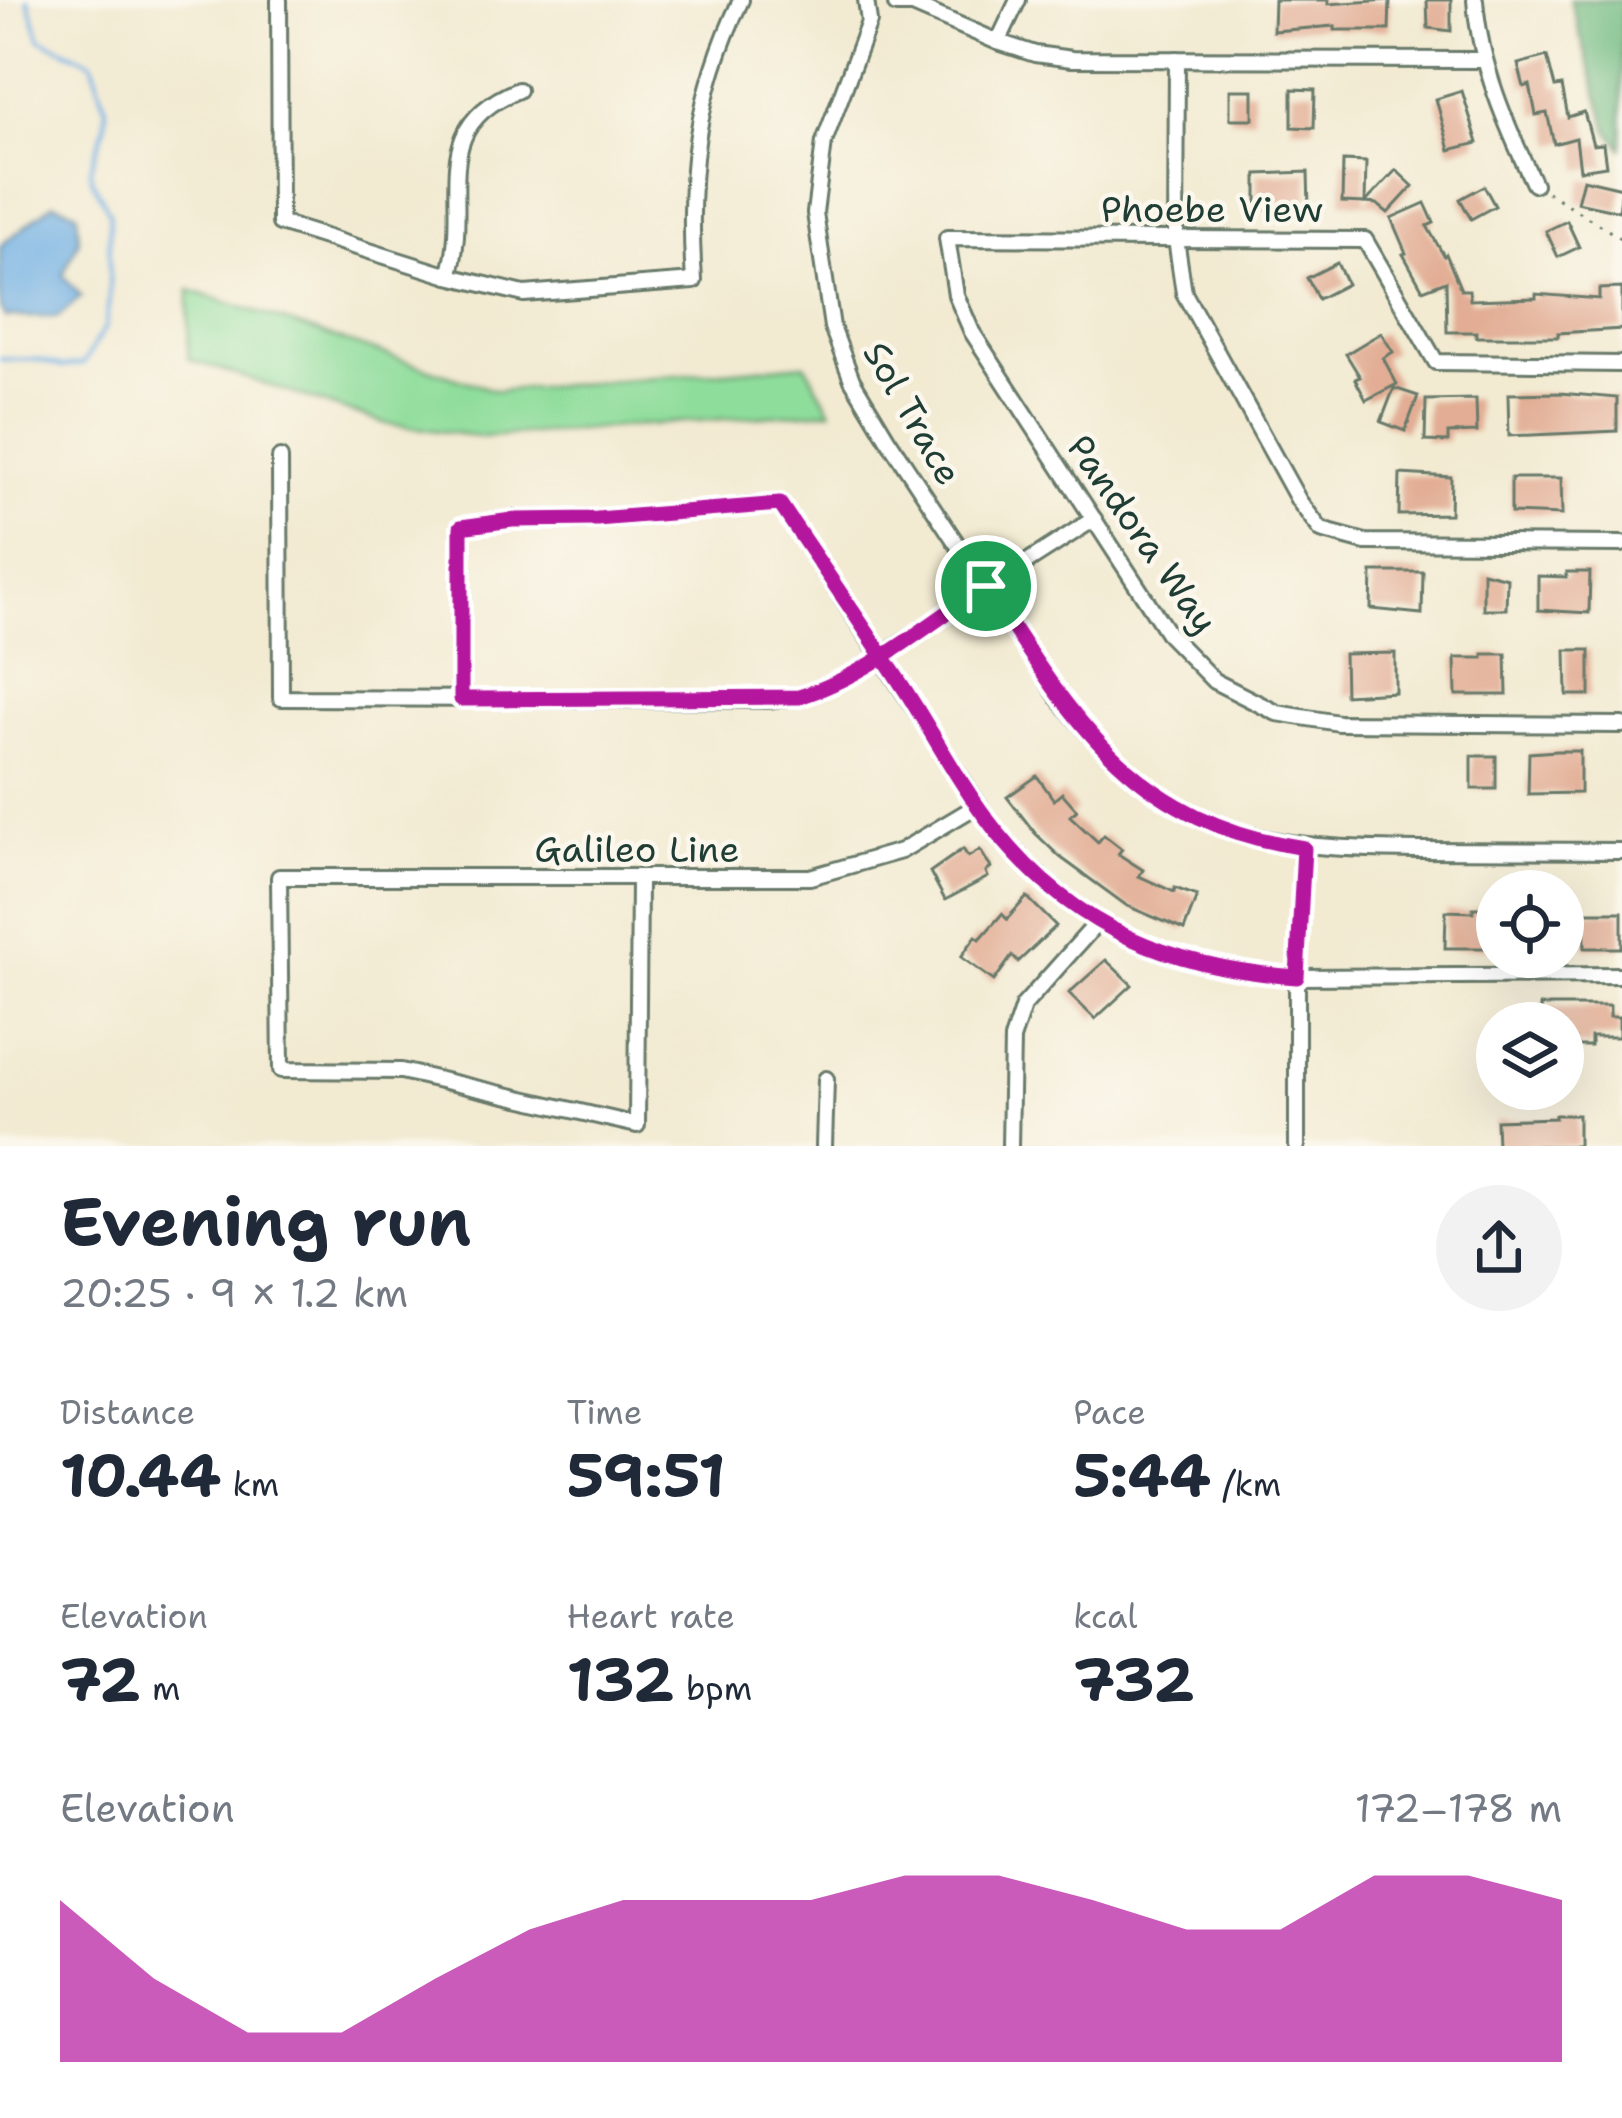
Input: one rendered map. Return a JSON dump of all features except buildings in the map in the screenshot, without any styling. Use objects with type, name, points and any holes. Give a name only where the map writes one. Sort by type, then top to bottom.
[{"type":"street","points":[[279,0],[280,223],[449,276],[524,294],[694,281],[689,220],[694,144],[715,59],[741,0]]},
{"type":"street","points":[[867,0],[878,8],[902,4],[1035,54],[1072,59],[1484,59]]},
{"type":"street","name":"Sol Trace","points":[[867,0],[869,22],[824,142],[815,213],[832,327],[852,380],[1060,700],[1122,767],[1186,812],[1229,832],[1304,848],[1622,851]]},
{"type":"street","points":[[998,42],[1018,0]]},
{"type":"street","points":[[1475,0],[1484,59],[1507,128],[1534,184]]},
{"type":"street","points":[[869,22],[902,4]]},
{"type":"street","points":[[1178,59],[1177,239],[1184,293],[1299,502],[1321,530],[1365,542],[1622,544]]},
{"type":"street","points":[[449,276],[458,249],[459,146],[464,129],[488,102],[518,90]]},
{"type":"street","name":"Phoebe View","points":[[947,238],[1364,240],[1436,362],[1622,364]]},
{"type":"street","name":"Pandora Way","points":[[947,238],[956,295],[972,332],[1169,635],[1214,682],[1276,713],[1339,723],[1622,725]]},
{"type":"street","points":[[280,458],[281,698],[799,697],[848,677],[1094,519]]},
{"type":"street","points":[[461,699],[461,527],[780,504],[978,805],[1023,862],[1097,923],[1126,939],[1207,966],[1297,977],[1622,975]]},
{"type":"street","name":"Galileo Line","points":[[639,880],[637,1126],[401,1071],[281,1070],[279,878],[781,880],[840,871],[901,851],[978,805]]},
{"type":"street","points":[[1297,1146],[1297,977],[1304,848]]},
{"type":"street","points":[[1010,1146],[1012,1039],[1023,1006],[1097,923]]},
{"type":"street","points":[[824,1146],[826,1079]]},
{"type":"path","points":[[1534,184],[1622,239]]},
{"type":"green space","points":[[1570,0],[1622,0],[1622,148],[1608,130]]},
{"type":"green space","points":[[189,290],[496,391],[805,364],[831,411],[483,437],[387,424],[188,359]]},
{"type":"water","points":[[54,203],[77,212],[79,240],[63,275],[81,296],[58,317],[5,317],[0,307],[0,246]]},
{"type":"waterway","points":[[0,359],[40,360],[62,367],[83,364],[105,327],[109,301],[110,213],[90,169],[105,127],[106,108],[92,62],[40,39],[28,0]]},
{"type":"route","points":[[986,586],[882,654],[848,677],[799,697],[461,699],[461,527],[780,504],[882,654],[995,830],[1059,895],[1126,939],[1168,955],[1251,974],[1297,977],[1304,848],[1229,832],[1186,812],[1122,767],[1060,700],[986,586]]}]
